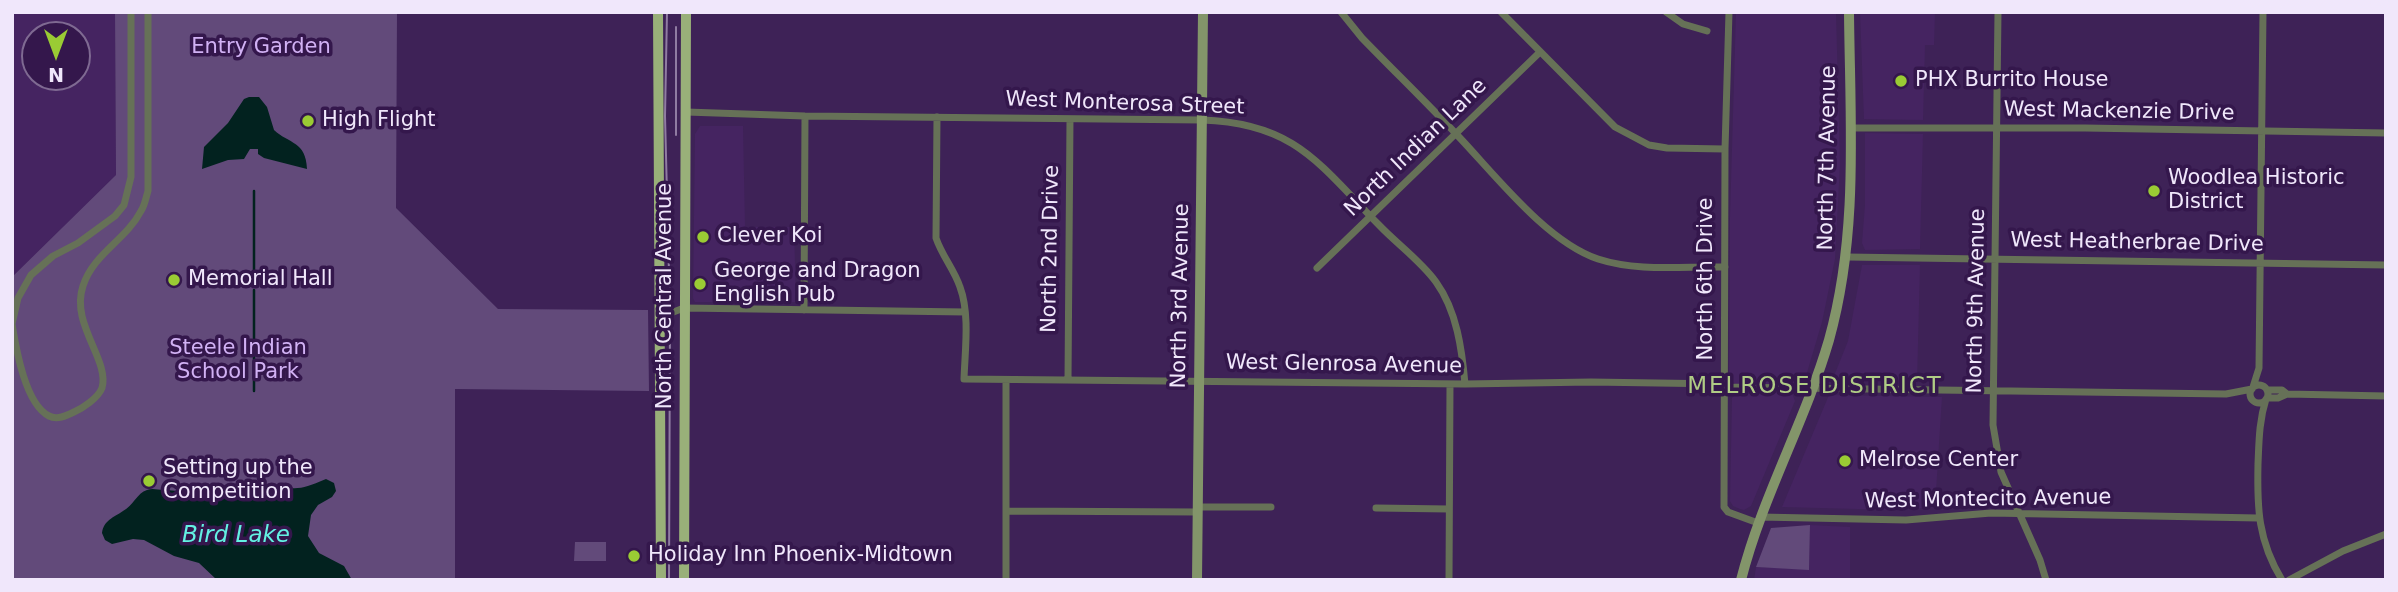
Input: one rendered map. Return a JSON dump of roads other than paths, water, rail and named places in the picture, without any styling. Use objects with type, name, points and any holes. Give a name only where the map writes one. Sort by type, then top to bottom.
[{"type":"main road","name":"North Central Avenue","points":[[658,12],[661,580]]},
{"type":"main road","name":"North Central Avenue","points":[[684,580],[686,12]]},
{"type":"main road","name":"North 3rd Avenue","points":[[1197,580],[1203,12]]},
{"type":"main road","name":"North 7th Avenue","points":[[1741,580],[1759,520],[1828,342],[1847,257],[1851,207],[1849,12]]},
{"type":"street","points":[[131,12],[131,177],[124,205],[115,216],[78,243],[53,256],[31,275],[18,298],[12,324],[17,354],[30,390],[39,409],[49,416],[61,418],[76,411],[99,393],[102,387],[101,366],[83,321],[80,296],[90,267],[136,219],[148,191],[148,12]]},
{"type":"street","points":[[1341,12],[1362,38],[1525,207],[1577,251],[1616,264],[1645,267],[1725,267]]},
{"type":"street","points":[[1501,12],[1604,118],[1634,138],[1649,145],[1667,148],[1725,149]]},
{"type":"street","points":[[1666,12],[1683,24],[1707,31]]},
{"type":"street","name":"North 6th Drive","points":[[1729,12],[1725,149],[1724,507],[1728,512],[1759,520]]},
{"type":"street","name":"North 9th Avenue","points":[[1998,12],[1993,425],[2001,472],[2040,559],[2046,580]]},
{"type":"street","points":[[2263,12],[2259,368],[2266,394],[2259,423],[2258,518],[2264,544],[2282,580]]},
{"type":"street","name":"North Indian Lane","points":[[1317,268],[1539,52]]},
{"type":"street","name":"West Monterosa Street","points":[[686,112],[805,116],[1202,120],[1244,123],[1284,137],[1310,155],[1436,282],[1456,326],[1463,354],[1465,384]]},
{"type":"street","points":[[804,310],[805,116]]},
{"type":"street","points":[[660,317],[684,309],[965,312],[964,296],[959,283],[936,238],[937,117]]},
{"type":"street","name":"North 2nd Drive","points":[[1068,380],[1070,119]]},
{"type":"street","name":"West Mackenzie Drive","points":[[1851,128],[2386,134]]},
{"type":"street","name":"West Heatherbrae Drive","points":[[1847,257],[2386,265]]},
{"type":"street","name":"West Glenrosa Avenue","points":[[965,312],[964,379],[1450,384],[1591,382],[1812,389],[2226,394],[2253,400]]},
{"type":"street","points":[[2259,368],[2252,388],[2259,423]]},
{"type":"street","points":[[1006,380],[1006,580]]},
{"type":"street","points":[[1449,580],[1450,384]]},
{"type":"street","name":"West Glenrosa Avenue","points":[[2226,394],[2259,385],[2266,394]]},
{"type":"street","points":[[2253,400],[2259,403],[2266,394],[2282,390],[2287,394],[2386,396]]},
{"type":"street","points":[[1006,511],[1271,507]]},
{"type":"street","points":[[1376,508],[1449,509]]},
{"type":"street","name":"West Montecito Avenue","points":[[1759,520],[1906,520],[1991,513],[2258,518]]},
{"type":"street","points":[[2289,580],[2343,551],[2386,534]]},
{"type":"water","points":[[259,97],[267,107],[274,130],[296,144],[304,153],[307,169],[264,158],[258,154],[258,149],[250,149],[244,159],[228,160],[202,169],[204,147],[228,123],[244,99]]},
{"type":"water","name":"Bird Lake","points":[[326,479],[334,483],[336,491],[332,497],[318,505],[311,515],[308,536],[319,553],[344,566],[352,580],[217,580],[199,563],[174,556],[144,540],[133,539],[112,544],[105,540],[102,533],[110,520],[149,489],[209,493],[237,485],[254,496],[267,492],[271,485],[299,488]]},
{"type":"waterway","points":[[254,191],[254,281]]},
{"type":"waterway","points":[[254,290],[254,391]]},
{"type":"tram line","points":[[667,12],[665,116],[670,313],[669,580]]},
{"type":"tram line","points":[[676,27],[676,135]]},
{"type":"place","name":"PHX Burrito House","points":[[1901,81]]},
{"type":"place","name":"High Flight","points":[[308,121]]},
{"type":"place","name":"Woodlea Historic District","points":[[2154,191]]},
{"type":"place","name":"Clever Koi","points":[[703,237]]},
{"type":"place","name":"Memorial Hall","points":[[174,280]]},
{"type":"place","name":"George and Dragon English Pub","points":[[700,284]]},
{"type":"place","name":"Melrose Center","points":[[1845,461]]},
{"type":"place","name":"Setting up the Competition","points":[[149,481]]},
{"type":"place","name":"Holiday Inn Phoenix-Midtown","points":[[634,556]]},
{"type":"district","name":"MELROSE DISTRICT","points":[[1815,387]]},
{"type":"park label","name":"Entry Garden","points":[[261,48]]},
{"type":"park label","name":"Steele Indian School Park","points":[[238,361]]}]
